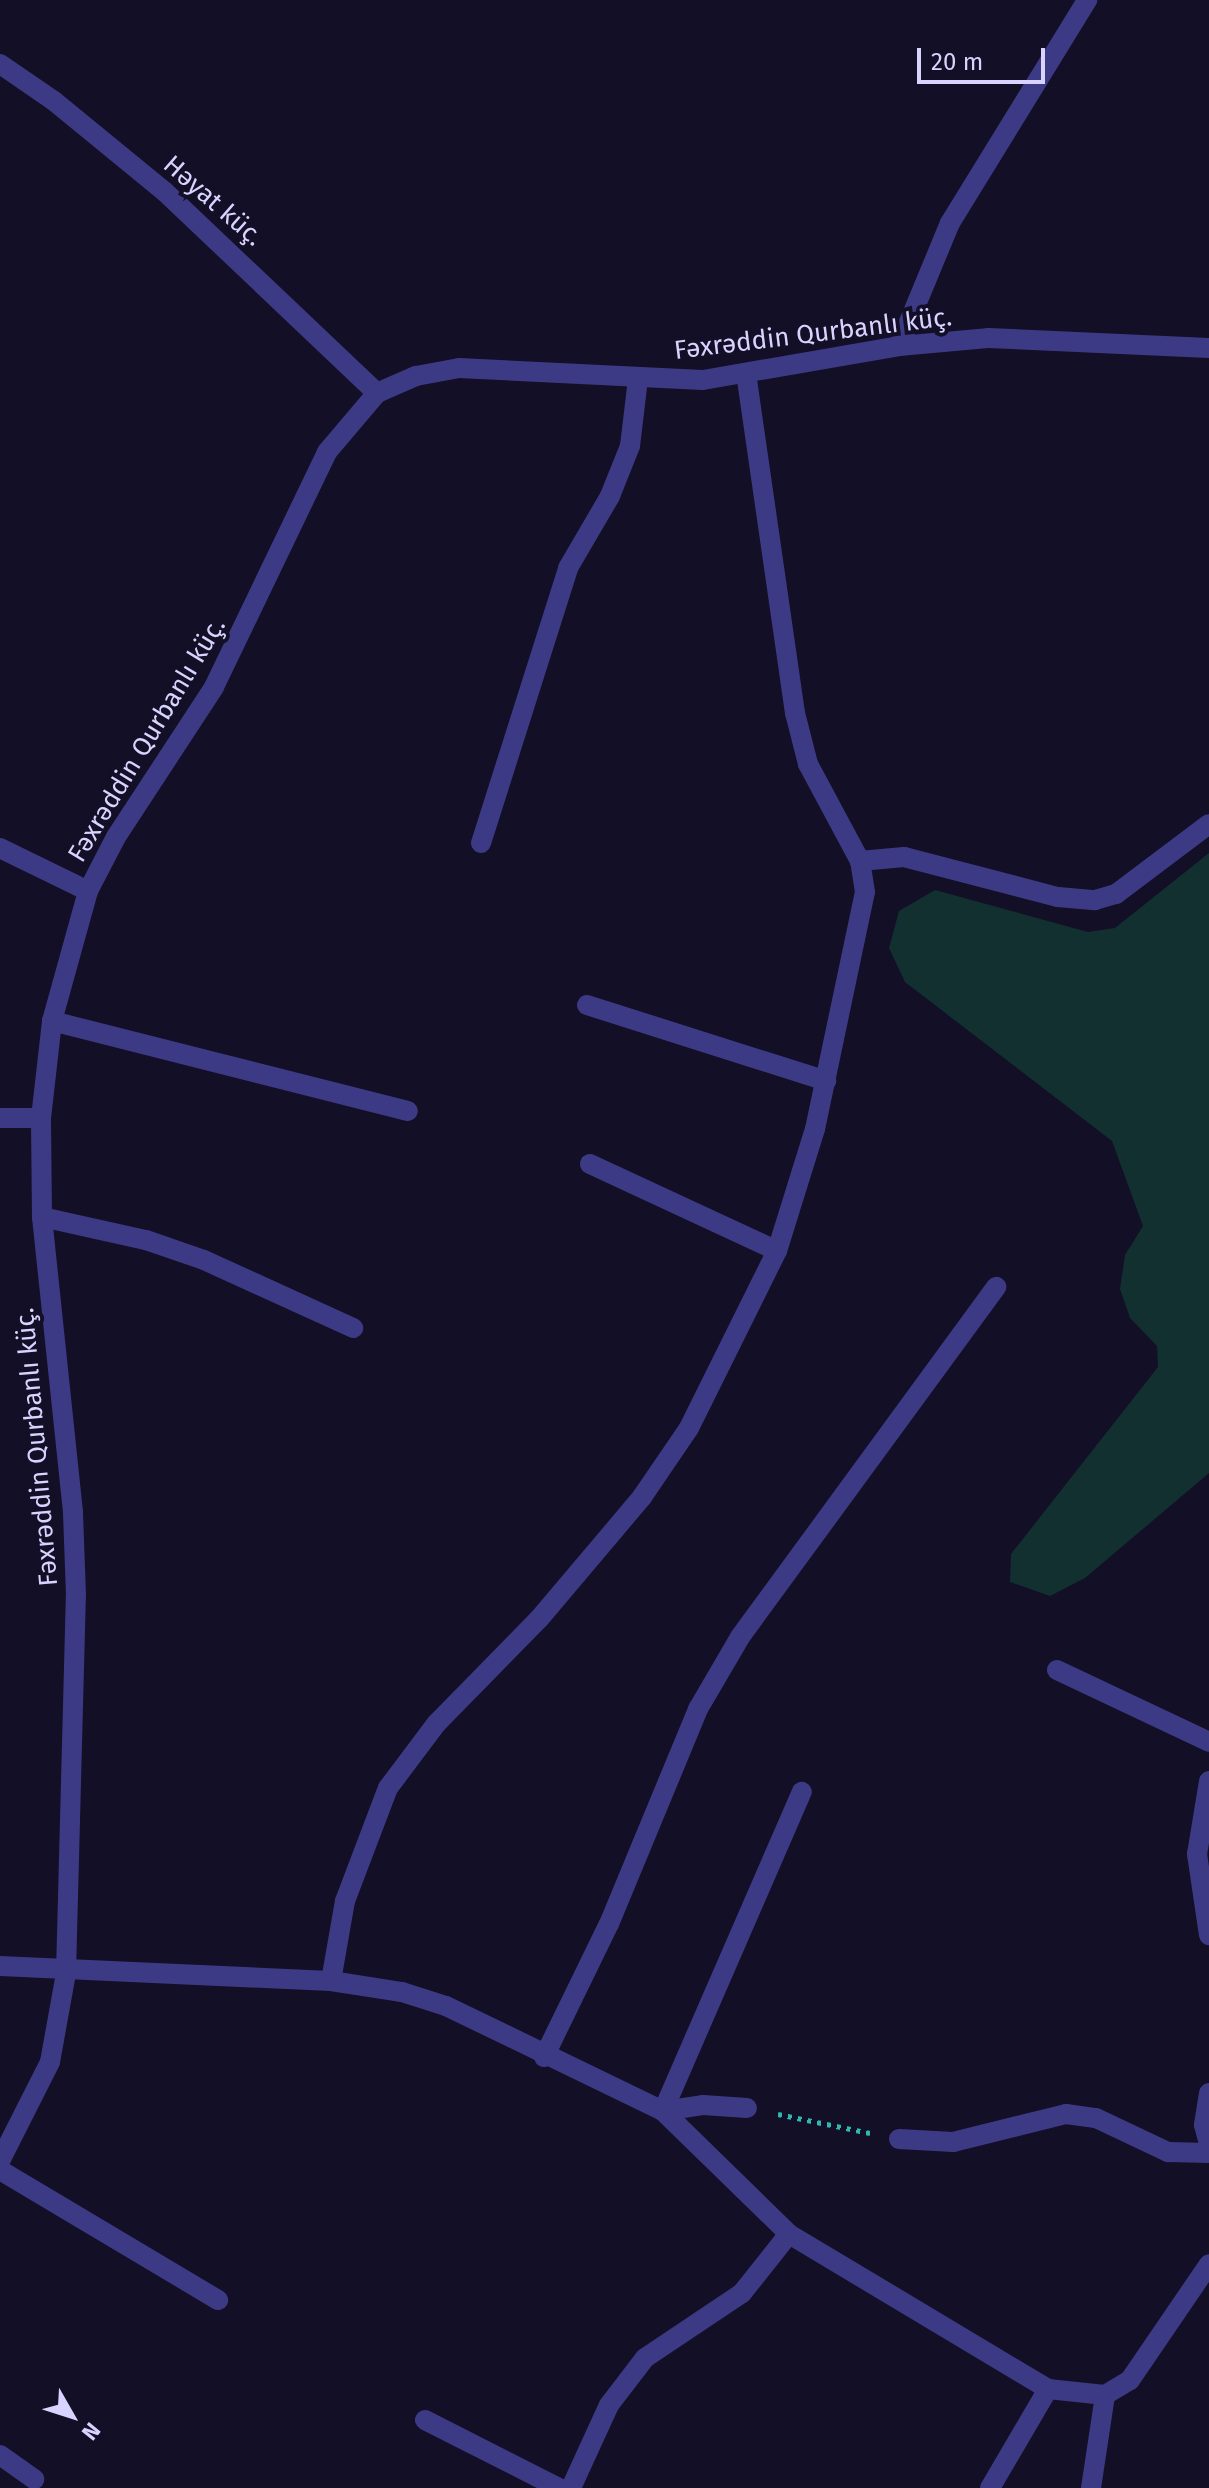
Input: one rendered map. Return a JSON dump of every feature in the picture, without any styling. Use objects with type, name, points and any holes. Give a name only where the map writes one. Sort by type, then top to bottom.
[{"type":"street","points":[[899,346],[950,223],[1087,0]]},
{"type":"street","name":"Həyat küç.","points":[[0,64],[54,101],[164,191],[377,393]]},
{"type":"street","name":"Fəxrəddin Qurbanlı küç.","points":[[0,2161],[50,2062],[66,1973],[76,1595],[73,1512],[42,1217],[41,1118],[52,1021],[88,891],[116,837],[214,687],[327,452],[377,393],[416,376],[459,368],[638,379],[746,374],[899,346],[1046,338],[1209,348]]},
{"type":"street","points":[[331,1981],[345,1901],[388,1788],[436,1724],[539,1619],[642,1497],[689,1428],[777,1251],[826,1081],[862,924],[860,861],[808,764],[795,713],[746,374]]},
{"type":"street","points":[[481,843],[568,568],[610,496],[630,446],[638,379]]},
{"type":"street","points":[[860,861],[904,857],[1058,897],[1095,900],[1116,894],[1209,824]]},
{"type":"street","points":[[0,848],[88,891]]},
{"type":"street","points":[[587,1005],[826,1081]]},
{"type":"street","points":[[52,1021],[408,1111]]},
{"type":"street","points":[[0,1118],[41,1118]]},
{"type":"street","points":[[590,1164],[777,1251]]},
{"type":"street","points":[[42,1217],[146,1240],[204,1260],[353,1328]]},
{"type":"street","points":[[544,2057],[615,1911],[698,1709],[719,1673],[996,1287]]},
{"type":"street","points":[[1057,1670],[1209,1742]]},
{"type":"street","points":[[1209,1781],[1197,1854],[1209,1935]]},
{"type":"street","points":[[663,2111],[802,1792]]},
{"type":"street","points":[[0,1966],[66,1973],[331,1981],[402,1992],[446,2006],[544,2057],[663,2111],[789,2234],[1048,2389],[1105,2395],[1130,2380],[1209,2264]]},
{"type":"street","points":[[1209,2093],[1204,2125],[1209,2144]]},
{"type":"street","points":[[663,2111],[703,2105],[747,2108]]},
{"type":"street","points":[[899,2139],[953,2142],[1066,2114],[1096,2118],[1168,2152],[1209,2153]]},
{"type":"street","points":[[0,2170],[218,2300]]},
{"type":"street","points":[[571,2488],[609,2405],[645,2358],[742,2293],[789,2234]]},
{"type":"street","points":[[990,2488],[1048,2389]]},
{"type":"street","points":[[1091,2488],[1105,2395]]},
{"type":"street","points":[[425,2420],[559,2488]]},
{"type":"street","points":[[0,2455],[34,2479]]},
{"type":"path","points":[[747,2108],[899,2139]]},
{"type":"green space","points":[[1209,853],[1209,1473],[1085,1578],[1050,1596],[1010,1582],[1011,1554],[1158,1367],[1157,1346],[1130,1318],[1120,1289],[1125,1255],[1143,1226],[1112,1141],[905,982],[889,948],[899,911],[935,890],[1088,932],[1115,928]]}]
